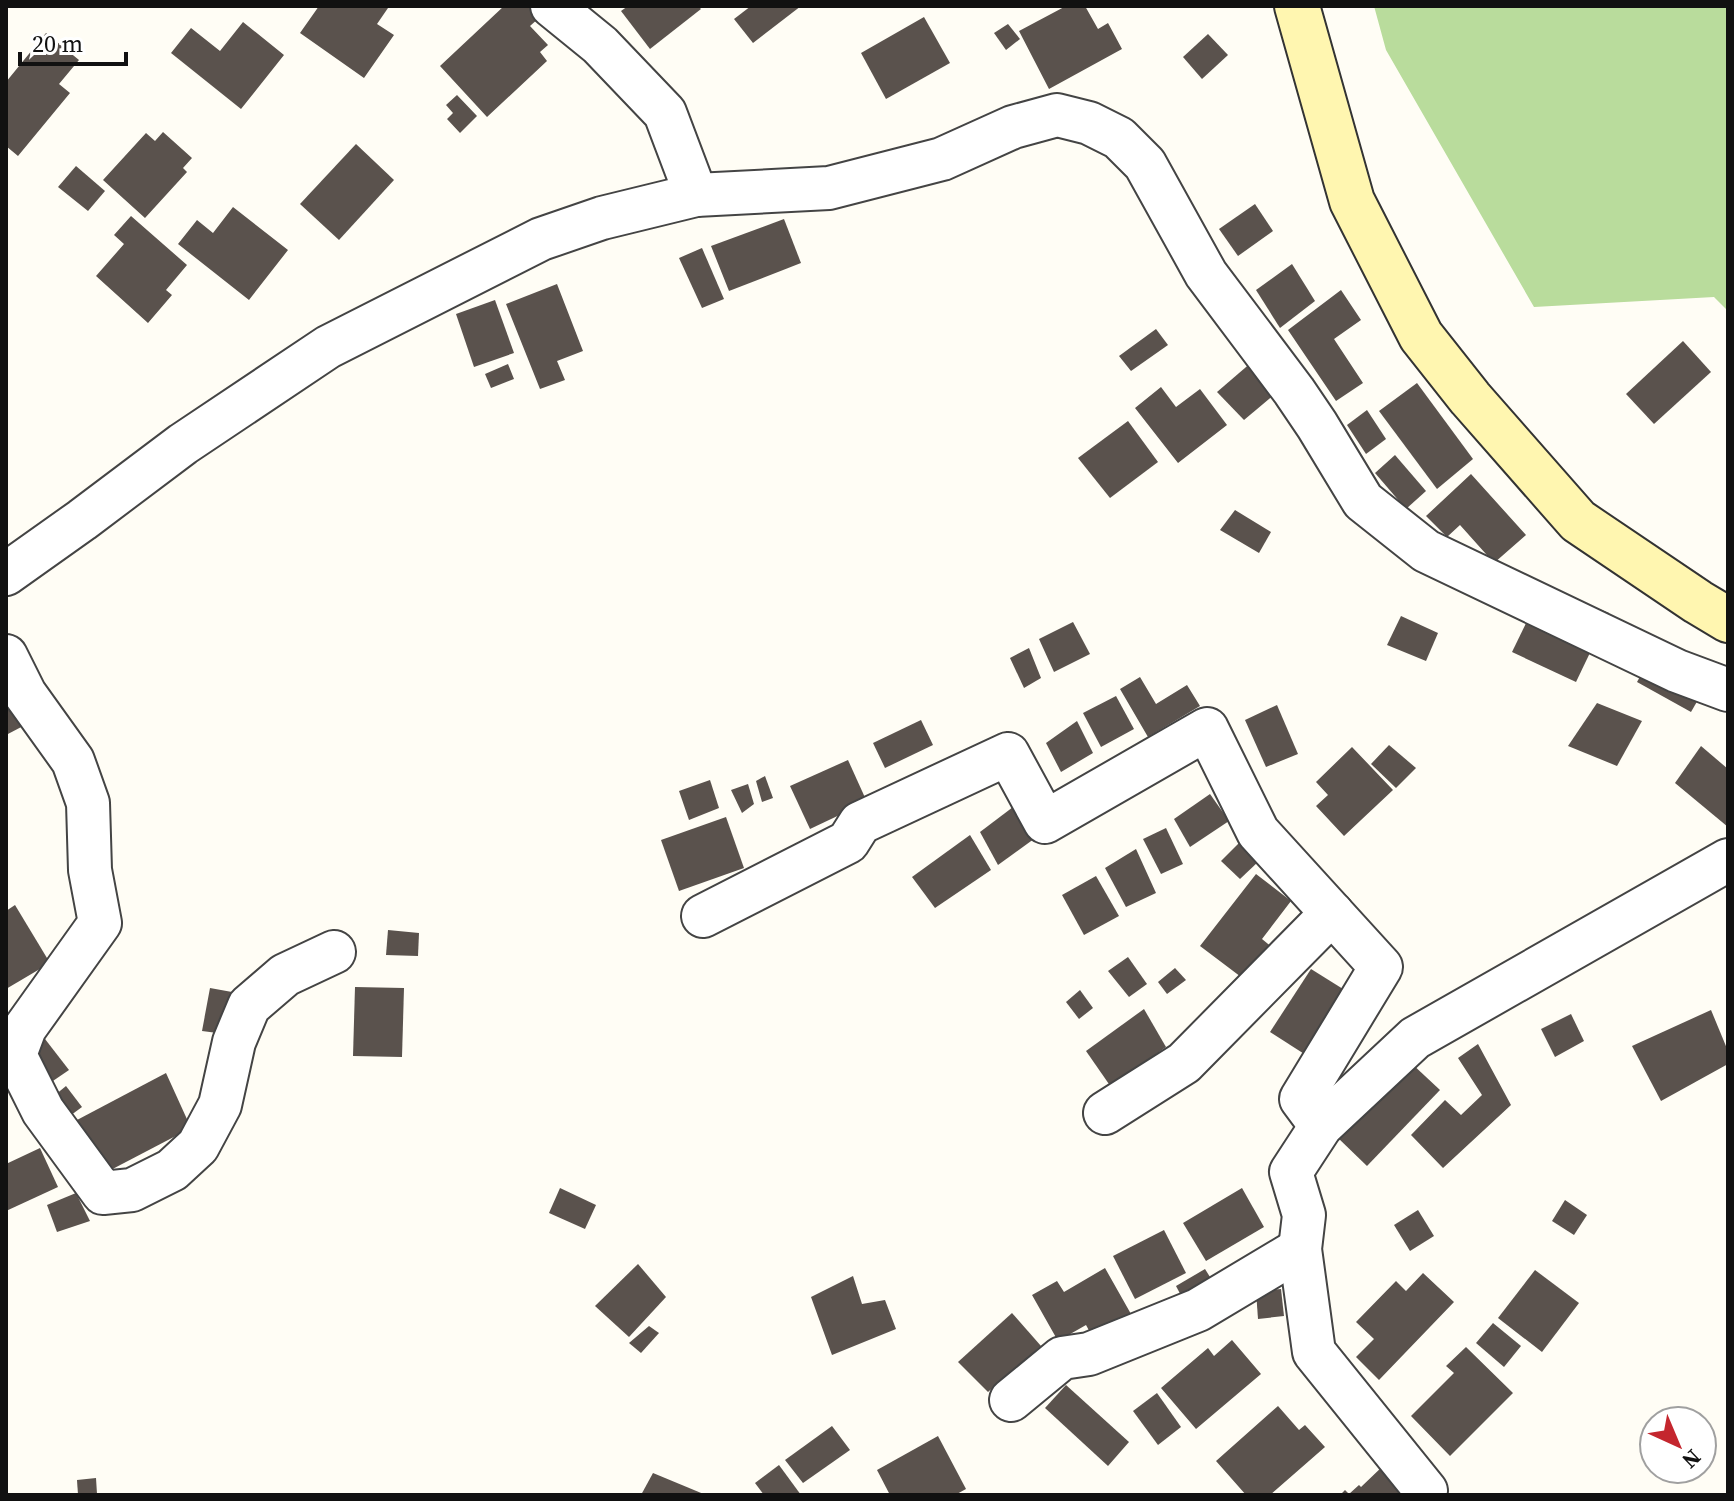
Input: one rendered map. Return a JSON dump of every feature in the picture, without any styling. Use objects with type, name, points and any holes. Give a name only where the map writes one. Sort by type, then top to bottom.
[{"type":"street","points":[[552,6],[600,45],[665,113],[696,195]]},
{"type":"street","points":[[1297,6],[1352,201],[1421,336],[1470,398],[1578,521],[1728,620]]},
{"type":"street","points":[[6,574],[183,444],[328,347],[541,239],[602,218],[696,195],[829,188],[942,159],[1013,127],[1057,115],[1089,123],[1119,138],[1145,164],[1206,274],[1294,391],[1363,501],[1426,551],[1677,671],[1728,690]]},
{"type":"street","points":[[6,656],[25,694],[73,761],[88,803],[90,870],[100,923],[25,1028],[15,1055],[43,1111],[103,1193],[132,1190],[172,1170],[198,1146],[220,1105],[234,1042],[249,1006],[285,975],[334,952]]},
{"type":"street","points":[[703,916],[848,842],[860,823],[1008,754],[1045,822],[1207,729],[1258,832],[1381,967],[1301,1099],[1321,1126]]},
{"type":"street","points":[[1424,1495],[1426,1491],[1314,1352],[1300,1249],[1304,1215],[1291,1172],[1321,1126],[1415,1038],[1728,860]]},
{"type":"street","points":[[1105,1113],[1184,1063],[1332,913]]},
{"type":"street","points":[[1011,1400],[1062,1358],[1089,1354],[1198,1310],[1300,1249]]},
{"type":"green space","points":[[1374,6],[1728,6],[1728,311],[1714,297],[1534,307],[1386,50]]},
{"type":"building","points":[[319,6],[388,8],[377,24],[394,35],[364,78],[300,33]]},
{"type":"building","points":[[504,6],[528,6],[539,18],[530,26],[548,45],[540,52],[547,61],[487,117],[440,66]]},
{"type":"building","points":[[628,6],[698,6],[701,9],[650,49],[621,11]]},
{"type":"building","points":[[751,6],[801,6],[753,43],[734,19]]},
{"type":"building","points":[[1066,6],[1085,6],[1098,29],[1108,23],[1122,49],[1049,89],[1019,31]]},
{"type":"building","points":[[924,17],[950,63],[886,99],[861,53]]},
{"type":"building","points":[[243,22],[284,55],[241,109],[171,53],[191,28],[220,51]]},
{"type":"building","points":[[1008,24],[1020,39],[1006,50],[994,33]]},
{"type":"building","points":[[46,33],[79,60],[59,84],[70,93],[18,156],[6,146],[6,82]]},
{"type":"building","points":[[1208,34],[1228,55],[1202,79],[1183,57]]},
{"type":"building","points":[[457,95],[477,116],[460,133],[447,119],[453,113],[446,105]]},
{"type":"building","points":[[163,132],[192,158],[183,168],[187,172],[145,218],[103,180],[146,133],[155,141]]},
{"type":"building","points":[[356,144],[394,180],[339,240],[300,204]]},
{"type":"building","points":[[76,166],[105,191],[88,211],[58,187]]},
{"type":"building","points":[[1255,204],[1273,231],[1238,256],[1219,229]]},
{"type":"building","points":[[233,207],[288,250],[249,300],[178,244],[197,220],[213,233]]},
{"type":"building","points":[[131,216],[187,265],[166,290],[172,295],[148,323],[96,276],[124,244],[114,235]]},
{"type":"building","points":[[784,219],[801,263],[729,291],[711,246]]},
{"type":"building","points":[[702,248],[724,299],[702,308],[679,258]]},
{"type":"building","points":[[1292,264],[1315,301],[1280,328],[1256,290]]},
{"type":"building","points":[[557,284],[583,351],[557,361],[565,380],[540,389],[506,304]]},
{"type":"building","points":[[1341,290],[1361,320],[1334,339],[1363,383],[1336,401],[1288,330]]},
{"type":"building","points":[[495,300],[514,353],[474,367],[456,314]]},
{"type":"building","points":[[1156,329],[1168,345],[1131,371],[1119,356]]},
{"type":"building","points":[[1683,341],[1711,372],[1654,424],[1626,394]]},
{"type":"building","points":[[1267,349],[1293,379],[1244,420],[1217,392]]},
{"type":"building","points":[[508,364],[514,379],[491,388],[485,374]]},
{"type":"building","points":[[1417,383],[1473,459],[1437,489],[1379,411]]},
{"type":"building","points":[[1161,387],[1176,407],[1200,389],[1227,425],[1178,463],[1135,408]]},
{"type":"building","points":[[1367,410],[1386,439],[1366,454],[1347,425]]},
{"type":"building","points":[[1128,421],[1158,462],[1110,498],[1078,458]]},
{"type":"building","points":[[1395,455],[1426,491],[1406,509],[1375,473]]},
{"type":"building","points":[[1471,474],[1526,535],[1494,563],[1460,525],[1447,537],[1426,516]]},
{"type":"building","points":[[1235,510],[1271,532],[1259,553],[1220,530]]},
{"type":"building","points":[[1544,586],[1609,613],[1576,682],[1512,652]]},
{"type":"building","points":[[1401,616],[1438,633],[1426,661],[1387,645]]},
{"type":"building","points":[[1073,622],[1090,654],[1054,672],[1039,639]]},
{"type":"building","points":[[1660,641],[1714,672],[1691,712],[1637,682]]},
{"type":"building","points":[[1029,648],[1041,678],[1024,688],[1010,658]]},
{"type":"building","points":[[1140,677],[1156,704],[1187,685],[1200,706],[1148,737],[1120,689]]},
{"type":"building","points":[[6,685],[27,724],[6,735]]},
{"type":"building","points":[[1116,696],[1134,729],[1101,747],[1083,713]]},
{"type":"building","points":[[1597,703],[1642,721],[1617,766],[1568,746]]},
{"type":"building","points":[[1277,705],[1298,754],[1266,767],[1245,720]]},
{"type":"building","points":[[921,720],[933,745],[885,768],[873,743]]},
{"type":"building","points":[[1077,721],[1093,753],[1061,772],[1046,743]]},
{"type":"building","points":[[1389,745],[1416,768],[1396,788],[1371,764]]},
{"type":"building","points":[[1701,746],[1728,769],[1728,827],[1675,783]]},
{"type":"building","points":[[1352,747],[1393,790],[1344,836],[1316,806],[1328,795],[1316,782]]},
{"type":"building","points":[[848,760],[867,802],[810,829],[790,786]]},
{"type":"building","points":[[765,776],[773,798],[762,802],[756,781]]},
{"type":"building","points":[[710,780],[719,808],[689,820],[679,791]]},
{"type":"building","points":[[748,784],[754,804],[742,813],[731,790]]},
{"type":"building","points":[[1210,794],[1229,821],[1190,847],[1174,819]]},
{"type":"building","points":[[1017,804],[1038,836],[998,865],[980,832]]},
{"type":"building","points":[[726,817],[744,868],[679,891],[661,840]]},
{"type":"building","points":[[1166,828],[1183,864],[1161,874],[1143,839]]},
{"type":"building","points":[[970,835],[991,870],[935,908],[912,877]]},
{"type":"building","points":[[1240,842],[1259,861],[1240,879],[1221,861]]},
{"type":"building","points":[[1136,849],[1156,893],[1126,907],[1105,868]]},
{"type":"building","points":[[1256,874],[1291,901],[1262,939],[1279,953],[1253,986],[1200,946]]},
{"type":"building","points":[[1096,876],[1119,916],[1084,935],[1062,895]]},
{"type":"building","points":[[15,905],[50,963],[6,989],[6,911]]},
{"type":"building","points":[[388,930],[419,933],[418,956],[386,955]]},
{"type":"building","points":[[1128,957],[1147,984],[1129,997],[1108,971]]},
{"type":"building","points":[[1175,968],[1186,980],[1167,994],[1158,982]]},
{"type":"building","points":[[1311,969],[1351,994],[1309,1057],[1270,1032]]},
{"type":"building","points":[[355,987],[404,988],[402,1057],[353,1056]]},
{"type":"building","points":[[210,988],[232,992],[225,1034],[202,1031]]},
{"type":"building","points":[[1080,990],[1093,1008],[1079,1019],[1066,1002]]},
{"type":"building","points":[[1144,1009],[1166,1047],[1111,1087],[1086,1051]]},
{"type":"building","points":[[1711,1010],[1728,1051],[1728,1064],[1661,1101],[1632,1046]]},
{"type":"building","points":[[1571,1014],[1584,1041],[1555,1057],[1541,1029]]},
{"type":"building","points":[[45,1039],[69,1070],[47,1085],[24,1054]]},
{"type":"building","points":[[1478,1044],[1511,1105],[1443,1168],[1411,1135],[1445,1100],[1461,1115],[1482,1095],[1458,1058]]},
{"type":"building","points":[[1410,1062],[1440,1090],[1367,1166],[1337,1137]]},
{"type":"building","points":[[166,1073],[191,1128],[103,1174],[77,1120]]},
{"type":"building","points":[[66,1086],[82,1107],[63,1121],[49,1100]]},
{"type":"building","points":[[40,1148],[58,1187],[6,1211],[6,1164]]},
{"type":"building","points":[[560,1188],[596,1205],[585,1229],[549,1213]]},
{"type":"building","points":[[1242,1188],[1264,1227],[1206,1261],[1183,1223]]},
{"type":"building","points":[[76,1193],[90,1221],[57,1232],[47,1205]]},
{"type":"building","points":[[1565,1200],[1587,1215],[1574,1235],[1552,1221]]},
{"type":"building","points":[[1418,1210],[1434,1236],[1410,1251],[1394,1225]]},
{"type":"building","points":[[1164,1230],[1186,1273],[1135,1299],[1113,1256]]},
{"type":"building","points":[[638,1264],[666,1297],[629,1337],[595,1306]]},
{"type":"building","points":[[1105,1268],[1131,1314],[1092,1336],[1086,1325],[1058,1341],[1032,1295],[1057,1281],[1064,1292]]},
{"type":"building","points":[[1205,1269],[1215,1285],[1185,1303],[1176,1286]]},
{"type":"building","points":[[1535,1270],[1579,1303],[1542,1352],[1498,1318]]},
{"type":"building","points":[[1423,1273],[1454,1302],[1379,1380],[1356,1357],[1374,1339],[1356,1322],[1396,1281],[1406,1291]]},
{"type":"building","points":[[853,1276],[862,1304],[885,1300],[896,1329],[832,1355],[811,1297]]},
{"type":"building","points":[[1281,1289],[1284,1316],[1258,1319],[1256,1291]]},
{"type":"building","points":[[1012,1313],[1041,1346],[988,1392],[958,1362]]},
{"type":"building","points":[[1493,1323],[1521,1346],[1504,1367],[1476,1343]]},
{"type":"building","points":[[649,1326],[659,1333],[641,1353],[629,1343]]},
{"type":"building","points":[[1232,1340],[1261,1374],[1196,1429],[1161,1388],[1208,1348],[1214,1356]]},
{"type":"building","points":[[1466,1347],[1513,1393],[1450,1456],[1411,1416],[1454,1373],[1446,1366]]},
{"type":"building","points":[[1066,1385],[1129,1442],[1108,1466],[1045,1408]]},
{"type":"building","points":[[1157,1393],[1181,1427],[1158,1445],[1133,1411]]},
{"type":"building","points":[[1278,1406],[1299,1430],[1305,1425],[1325,1447],[1270,1495],[1246,1495],[1216,1461]]},
{"type":"building","points":[[832,1426],[850,1450],[803,1483],[785,1460]]},
{"type":"building","points":[[938,1436],[966,1489],[955,1495],[890,1495],[877,1470]]},
{"type":"building","points":[[779,1465],[801,1495],[764,1495],[755,1483]]},
{"type":"building","points":[[1384,1465],[1408,1495],[1340,1495],[1345,1490],[1349,1494],[1359,1485],[1361,1487]]},
{"type":"building","points":[[653,1473],[706,1495],[641,1495]]},
{"type":"building","points":[[96,1478],[97,1494],[78,1495],[77,1480]]}]
